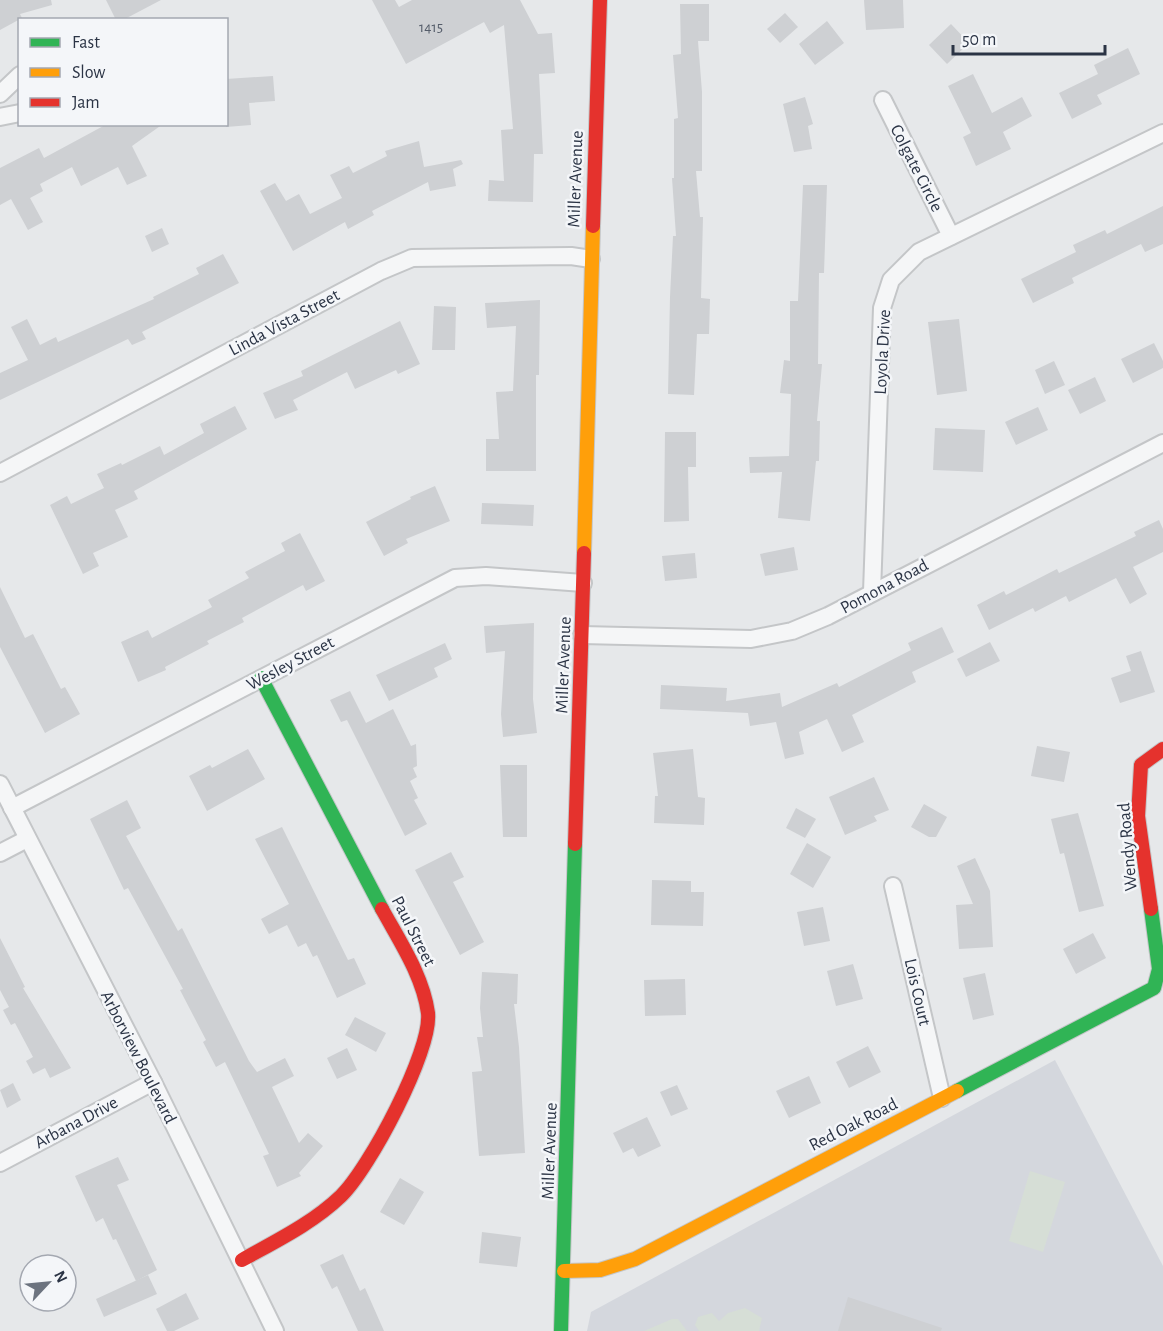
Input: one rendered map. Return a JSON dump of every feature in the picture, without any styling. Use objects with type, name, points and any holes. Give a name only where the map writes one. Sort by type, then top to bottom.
[{"type":"street","name":"Miller Avenue","points":[[561,1331],[600,0]]},
{"type":"street","points":[[0,94],[18,77]]},
{"type":"street","name":"Colgate Circle","points":[[882,100],[951,236]]},
{"type":"street","points":[[0,117],[18,113]]},
{"type":"street","name":"Loyola Drive","points":[[872,592],[882,308],[891,280],[919,252],[1163,133]]},
{"type":"street","name":"Linda Vista Street","points":[[0,473],[381,271],[412,258],[571,256],[591,259]]},
{"type":"street","name":"Pomona Road","points":[[582,635],[751,639],[792,631],[828,616],[1163,443]]},
{"type":"street","name":"Wesley Street","points":[[12,808],[455,578],[486,576],[584,583]]},
{"type":"street","name":"Paul Street","points":[[242,1260],[316,1216],[345,1194],[369,1156],[416,1065],[428,1020],[418,979],[261,678]]},
{"type":"street","name":"Wendy Road","points":[[1154,988],[1159,969],[1138,816],[1141,765],[1163,749]]},
{"type":"street","name":"Arborview Boulevard","points":[[0,784],[153,1082],[275,1331]]},
{"type":"street","points":[[0,853],[27,839]]},
{"type":"street","name":"Lois Court","points":[[893,886],[942,1098]]},
{"type":"street","name":"Red Oak Road","points":[[564,1271],[595,1272],[613,1269],[635,1260],[1154,988]]},
{"type":"street","name":"Arbana Drive","points":[[0,1163],[153,1082]]},
{"type":"shaded area","points":[[1055,1060],[1163,1266],[1163,1331],[587,1331],[591,1312]]},
{"type":"shaded area","points":[[1030,1171],[1065,1182],[1043,1252],[1009,1241]]},
{"type":"shaded area","points":[[745,1308],[762,1318],[759,1331],[699,1331],[695,1325],[698,1317],[712,1313],[719,1321],[728,1313]]},
{"type":"shaded area","points":[[672,1319],[678,1319],[687,1331],[644,1331]]},
{"type":"building","points":[[0,0],[51,0],[52,5],[20,14],[22,18],[18,18],[18,20],[0,30]]},
{"type":"building","points":[[106,0],[161,0],[127,18],[115,18]]},
{"type":"building","points":[[372,0],[395,0],[399,7],[412,0],[520,0],[538,34],[552,33],[555,73],[539,74],[543,154],[534,154],[533,202],[488,201],[489,180],[504,181],[501,130],[513,129],[504,25],[490,33],[484,22],[406,64]]},
{"type":"building","points":[[864,0],[903,0],[904,28],[866,30]]},
{"type":"building","points":[[680,4],[709,4],[709,41],[698,41],[702,92],[702,171],[696,171],[700,217],[703,217],[701,298],[710,299],[709,334],[697,334],[694,395],[668,394],[673,236],[676,236],[672,178],[674,178],[674,119],[678,118],[673,55],[681,54]]},
{"type":"building","points":[[785,13],[798,27],[780,43],[767,29]]},
{"type":"building","points":[[827,21],[844,43],[815,65],[799,44]]},
{"type":"building","points":[[951,24],[969,43],[947,64],[929,45]]},
{"type":"building","points":[[1128,48],[1140,74],[1097,95],[1102,104],[1072,119],[1059,93],[1098,74],[1094,65]]},
{"type":"building","points":[[973,74],[992,113],[1022,97],[1032,116],[1003,132],[1011,149],[976,166],[963,137],[971,133],[948,86]]},
{"type":"building","points":[[273,76],[275,101],[249,103],[251,125],[226,127],[228,126],[228,79]]},
{"type":"building","points":[[805,97],[813,124],[808,126],[812,149],[794,152],[783,104]]},
{"type":"building","points":[[103,126],[160,126],[132,146],[147,176],[127,185],[118,167],[81,186],[72,167],[40,184],[43,191],[30,198],[43,222],[28,230],[11,199],[0,205],[0,168],[39,148],[44,158]]},
{"type":"building","points":[[419,141],[424,167],[461,160],[463,164],[453,169],[456,186],[430,191],[428,182],[372,211],[374,215],[348,229],[345,222],[293,251],[260,191],[275,183],[286,201],[299,194],[310,214],[342,198],[330,175],[349,166],[353,173],[387,156],[385,151]]},
{"type":"building","points":[[803,185],[827,185],[824,273],[819,273],[818,364],[822,364],[817,421],[820,421],[819,461],[816,461],[810,521],[778,518],[782,472],[750,473],[749,457],[789,456],[791,394],[780,393],[784,360],[790,361],[790,301],[798,301]]},
{"type":"building","points":[[1163,206],[1163,244],[1145,252],[1141,244],[1072,278],[1074,283],[1033,303],[1021,279],[1076,252],[1073,245],[1105,230],[1107,234]]},
{"type":"building","points":[[162,228],[169,244],[152,252],[145,236]]},
{"type":"building","points":[[223,254],[239,283],[142,332],[146,339],[132,345],[128,339],[0,400],[0,373],[28,360],[11,327],[27,319],[40,345],[56,337],[58,342],[154,299],[153,297],[199,274],[196,268]]},
{"type":"building","points":[[540,300],[539,375],[536,375],[536,471],[486,471],[486,439],[499,439],[496,392],[513,391],[516,326],[487,328],[485,303]]},
{"type":"building","points":[[434,306],[456,307],[455,350],[432,350]]},
{"type":"building","points":[[959,319],[967,391],[937,395],[928,322]]},
{"type":"building","points":[[400,321],[420,364],[398,374],[396,370],[355,389],[347,372],[293,400],[298,410],[275,419],[263,393],[303,376],[301,371]]},
{"type":"building","points":[[1154,343],[1163,361],[1163,368],[1133,383],[1121,359]]},
{"type":"building","points":[[1054,361],[1065,385],[1045,394],[1035,370]]},
{"type":"building","points":[[1095,377],[1106,401],[1080,414],[1068,390]]},
{"type":"building","points":[[235,406],[247,429],[134,491],[138,499],[115,510],[128,537],[93,553],[99,566],[83,574],[50,505],[67,496],[71,504],[104,488],[97,474],[121,463],[122,465],[160,446],[164,455],[204,433],[200,424]]},
{"type":"building","points":[[1038,407],[1048,430],[1016,445],[1005,422]]},
{"type":"building","points":[[935,428],[985,430],[983,472],[933,470]]},
{"type":"building","points":[[665,432],[696,432],[696,467],[688,467],[689,521],[664,522]]},
{"type":"building","points":[[435,486],[450,521],[406,539],[408,543],[384,556],[366,522],[411,499],[410,497]]},
{"type":"building","points":[[482,503],[534,505],[533,526],[481,524]]},
{"type":"building","points":[[1159,520],[1163,529],[1163,552],[1133,567],[1147,594],[1130,604],[1116,578],[1069,602],[1066,596],[1035,612],[1033,608],[989,630],[977,605],[1004,591],[1006,595],[1057,569],[1059,573],[1136,536],[1134,532]]},
{"type":"building","points":[[300,533],[325,581],[306,591],[303,585],[242,618],[244,622],[207,641],[209,644],[165,667],[166,670],[138,682],[121,642],[148,630],[152,638],[212,607],[208,600],[249,578],[245,572],[285,551],[281,543]]},
{"type":"building","points":[[794,547],[798,570],[765,576],[760,554]]},
{"type":"building","points":[[695,553],[697,578],[665,581],[662,556]]},
{"type":"building","points":[[0,587],[25,638],[33,634],[61,689],[65,687],[80,714],[45,733],[0,647]]},
{"type":"building","points":[[534,623],[533,699],[537,733],[503,737],[501,714],[505,651],[486,653],[484,626]]},
{"type":"building","points":[[942,627],[954,652],[912,672],[916,682],[852,715],[864,742],[842,752],[827,719],[799,732],[804,754],[785,759],[776,722],[750,726],[748,713],[660,709],[661,685],[727,688],[726,701],[780,693],[782,707],[837,683],[839,687],[911,650],[908,643]]},
{"type":"building","points":[[990,642],[1000,661],[966,677],[957,659]]},
{"type":"building","points":[[445,643],[452,659],[434,668],[438,677],[389,701],[376,675]]},
{"type":"building","points":[[1141,651],[1155,692],[1120,703],[1111,678],[1131,671],[1126,656]]},
{"type":"building","points":[[350,691],[366,723],[393,709],[411,746],[416,744],[417,766],[413,768],[417,777],[410,781],[418,798],[414,800],[427,824],[405,836],[347,720],[341,722],[330,700]]},
{"type":"building","points":[[1037,746],[1070,752],[1064,782],[1031,776]]},
{"type":"building","points":[[248,749],[265,779],[207,811],[189,776],[210,765],[212,768]]},
{"type":"building","points":[[693,749],[698,797],[705,798],[704,825],[654,823],[655,796],[658,796],[653,753]]},
{"type":"building","points":[[500,765],[527,765],[527,837],[503,837]]},
{"type":"building","points":[[874,777],[889,810],[874,816],[877,821],[845,835],[829,797]]},
{"type":"building","points":[[127,800],[141,828],[126,836],[178,931],[182,928],[249,1061],[257,1072],[285,1058],[294,1076],[272,1087],[299,1143],[308,1133],[323,1146],[299,1173],[301,1176],[277,1187],[263,1156],[269,1154],[225,1062],[216,1067],[203,1042],[206,1040],[180,990],[183,989],[128,888],[124,890],[90,819]]},
{"type":"building","points":[[924,804],[947,817],[936,837],[929,837],[911,827]]},
{"type":"building","points":[[796,808],[816,819],[805,838],[786,828]]},
{"type":"building","points":[[1078,813],[1104,906],[1079,912],[1064,853],[1060,854],[1051,819]]},
{"type":"building","points":[[282,827],[348,960],[354,958],[366,984],[337,998],[317,955],[313,957],[306,943],[298,947],[287,925],[269,934],[261,919],[289,904],[255,839]]},
{"type":"building","points":[[807,843],[831,857],[813,888],[790,874]]},
{"type":"building","points":[[451,852],[464,877],[453,882],[484,942],[460,955],[415,870]]},
{"type":"building","points":[[975,858],[990,891],[993,947],[959,949],[956,905],[973,904],[957,866]]},
{"type":"building","points":[[652,880],[691,881],[691,892],[704,892],[703,926],[651,925]]},
{"type":"building","points":[[823,907],[830,941],[804,946],[797,912]]},
{"type":"building","points":[[1093,933],[1106,958],[1076,974],[1063,949]]},
{"type":"building","points":[[0,938],[25,987],[23,988],[71,1068],[50,1078],[45,1068],[33,1074],[26,1061],[33,1057],[15,1023],[11,1025],[3,1010],[9,1007],[0,990]]},
{"type":"building","points":[[853,964],[863,999],[836,1006],[827,971]]},
{"type":"building","points":[[482,972],[518,974],[517,1004],[514,1004],[519,1047],[525,1153],[479,1156],[472,1072],[482,1071],[477,1037],[483,1037],[480,1008]]},
{"type":"building","points":[[985,973],[994,1015],[973,1020],[963,978]]},
{"type":"building","points":[[685,979],[686,1015],[645,1016],[644,980]]},
{"type":"building","points":[[355,1017],[386,1033],[376,1052],[345,1035]]},
{"type":"building","points":[[868,1046],[881,1072],[849,1088],[836,1062]]},
{"type":"building","points":[[347,1048],[357,1070],[337,1079],[327,1058]]},
{"type":"building","points":[[809,1076],[821,1103],[789,1118],[776,1091]]},
{"type":"building","points":[[13,1083],[21,1100],[7,1108],[0,1090]]},
{"type":"building","points":[[677,1085],[688,1109],[671,1116],[660,1092]]},
{"type":"building","points":[[647,1117],[661,1146],[638,1157],[633,1148],[623,1153],[613,1133]]},
{"type":"building","points":[[118,1157],[129,1180],[117,1185],[157,1270],[136,1281],[103,1218],[96,1222],[75,1176]]},
{"type":"building","points":[[400,1178],[424,1192],[404,1225],[380,1212]]},
{"type":"building","points":[[482,1232],[521,1237],[517,1267],[479,1263]]},
{"type":"building","points":[[343,1254],[360,1291],[365,1288],[384,1331],[358,1331],[337,1286],[332,1289],[320,1265]]},
{"type":"building","points":[[148,1275],[157,1294],[104,1317],[96,1299]]},
{"type":"building","points":[[186,1293],[199,1319],[174,1331],[167,1331],[156,1309]]},
{"type":"building","points":[[848,1297],[942,1328],[941,1331],[838,1331]]},
{"type":"traffic: fast","points":[[261,678],[382,909]]},
{"type":"traffic: fast","points":[[561,1331],[575,844]]},
{"type":"traffic: fast","points":[[957,1091],[1154,988],[1159,969],[1151,909]]},
{"type":"traffic: slow","points":[[584,553],[593,226]]},
{"type":"traffic: slow","points":[[564,1271],[600,1270],[635,1259],[957,1091]]},
{"type":"traffic: jam","points":[[593,226],[600,0]]},
{"type":"traffic: jam","points":[[575,844],[584,553]]},
{"type":"traffic: jam","points":[[1151,909],[1138,816],[1141,765],[1163,749]]},
{"type":"traffic: jam","points":[[242,1260],[306,1223],[341,1196],[353,1182],[382,1136],[410,1080],[427,1031],[428,1013],[416,973],[382,909]]}]
